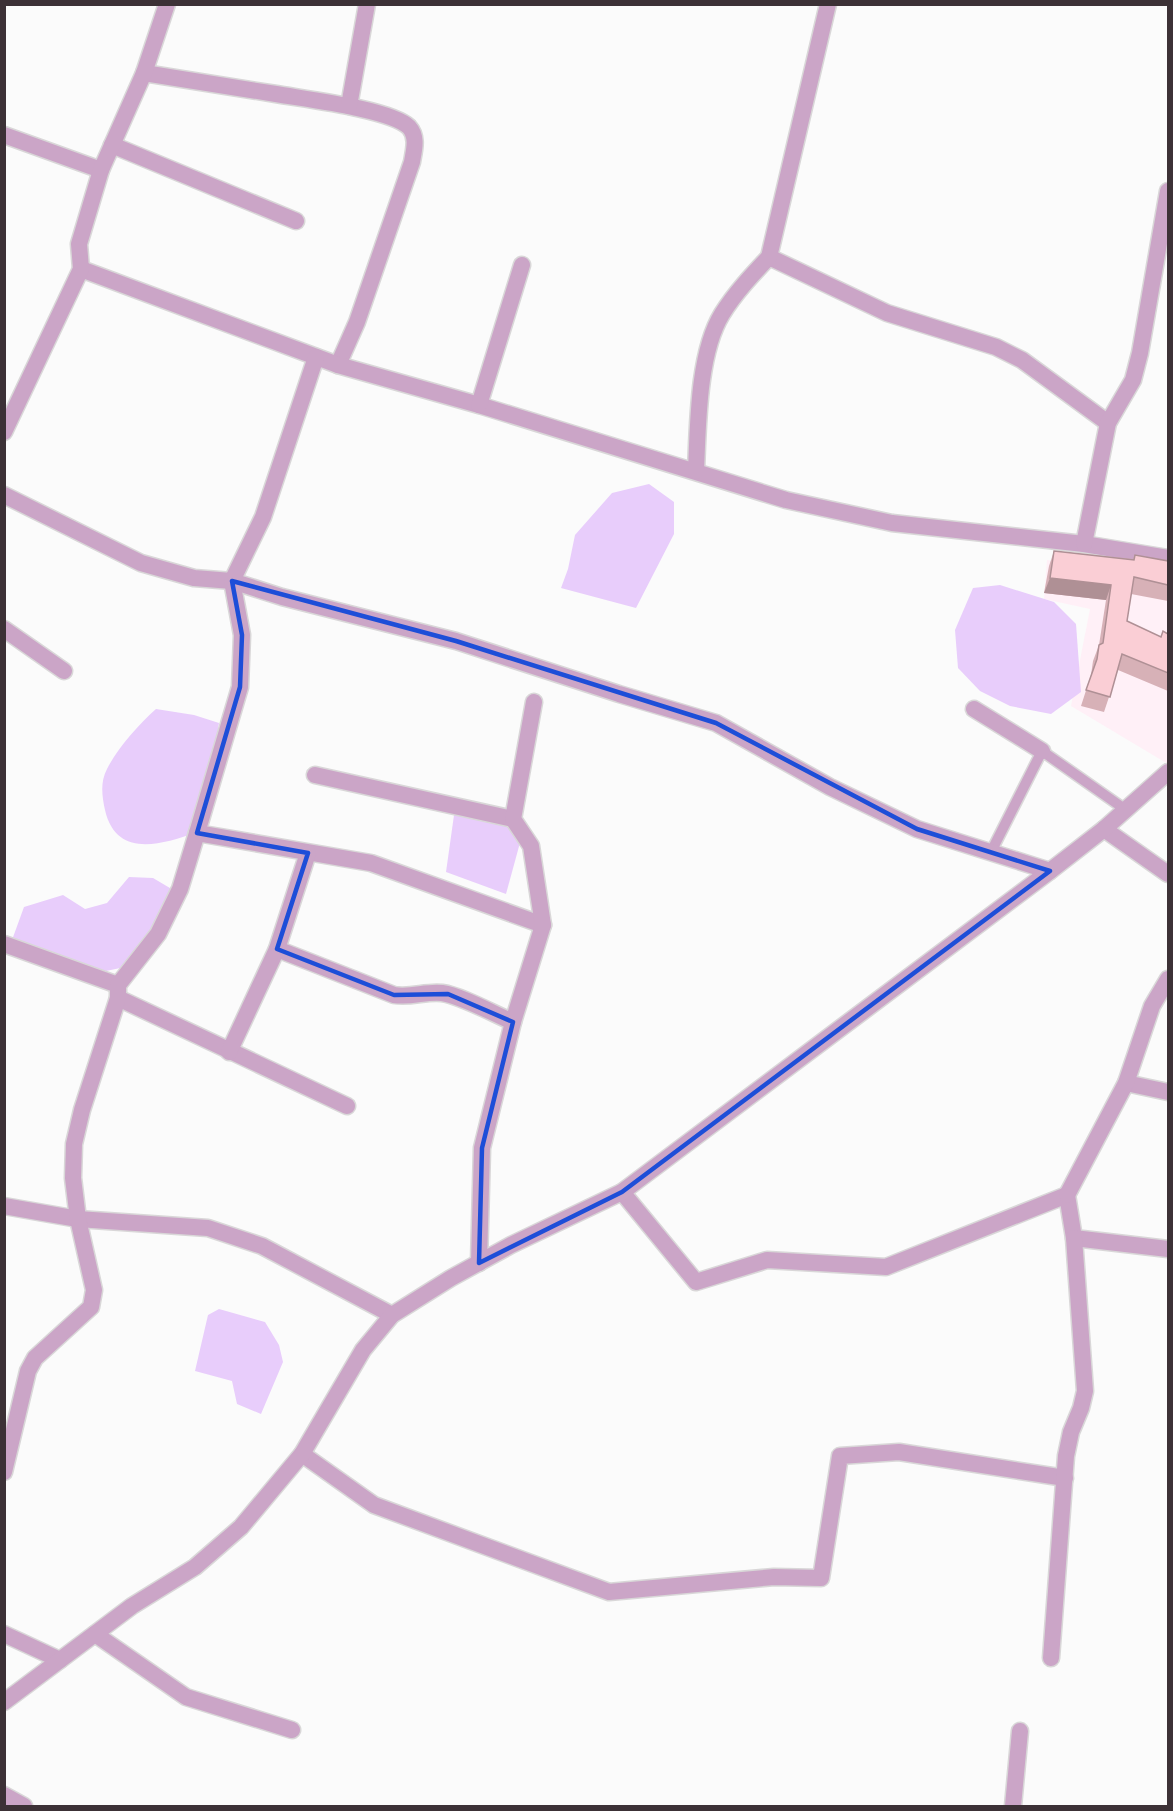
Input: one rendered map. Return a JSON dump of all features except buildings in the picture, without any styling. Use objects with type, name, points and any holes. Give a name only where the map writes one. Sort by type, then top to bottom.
[{"type":"street","points":[[4,432],[81,269],[79,244],[101,170],[144,73],[167,4]]},
{"type":"street","points":[[350,106],[367,4]]},
{"type":"street","points":[[696,471],[703,370],[712,338],[721,315],[740,289],[769,257],[828,4]]},
{"type":"street","points":[[144,73],[350,106],[399,121],[409,127],[414,134],[412,162],[361,311],[338,365]]},
{"type":"street","points":[[4,135],[101,170]]},
{"type":"street","points":[[112,145],[296,221]]},
{"type":"street","points":[[1083,544],[1108,423],[1133,380],[1140,353],[1168,191]]},
{"type":"street","points":[[769,257],[887,313],[996,347],[1022,360],[1108,423]]},
{"type":"street","points":[[479,405],[522,265]]},
{"type":"street","points":[[81,269],[338,365],[479,405],[786,500],[892,523],[1083,544],[1168,558]]},
{"type":"street","points":[[4,1472],[28,1371],[35,1358],[91,1307],[94,1299],[78,1220],[73,1178],[74,1144],[81,1110],[118,992],[158,934],[180,890],[240,687],[242,635],[232,581],[263,517],[316,357]]},
{"type":"street","points":[[4,495],[141,563],[194,578],[232,581],[282,597],[456,641],[716,723],[830,787],[907,824],[1050,871]]},
{"type":"street","points":[[4,629],[64,670]]},
{"type":"street","points":[[513,819],[534,702]]},
{"type":"street","points":[[974,709],[1042,751]]},
{"type":"street","points":[[4,1702],[132,1606],[203,1560],[241,1527],[302,1454],[363,1350],[392,1315],[511,1245],[622,1192],[1050,871],[1104,829],[1168,772]]},
{"type":"street","points":[[315,775],[513,819],[531,846],[543,925],[513,1022],[482,1148],[479,1263]]},
{"type":"street","points":[[1104,829],[1168,874]]},
{"type":"street","points":[[197,833],[371,863],[543,925]]},
{"type":"street","points":[[229,1052],[277,949],[308,853]]},
{"type":"street","points":[[4,944],[118,992],[229,1052],[346,1106]]},
{"type":"street","points":[[277,949],[394,995],[408,996],[433,992],[448,994],[513,1022]]},
{"type":"street","points":[[1052,1658],[1068,1441],[1085,1392],[1074,1238],[1067,1195],[1126,1083],[1152,1006],[1168,979]]},
{"type":"street","points":[[1126,1083],[1168,1092]]},
{"type":"street","points":[[622,1192],[696,1282],[766,1260],[886,1267],[1067,1195]]},
{"type":"street","points":[[4,1206],[78,1220],[207,1228],[262,1246],[392,1315]]},
{"type":"street","points":[[1074,1238],[1168,1249]]},
{"type":"street","points":[[302,1454],[374,1505],[609,1592],[774,1577],[821,1578],[840,1456],[900,1452],[1065,1478]]},
{"type":"street","points":[[4,1634],[60,1660]]},
{"type":"street","points":[[95,1634],[186,1697],[292,1730]]},
{"type":"street","points":[[1013,1806],[1020,1731]]},
{"type":"street","points":[[4,1795],[24,1806]]},
{"type":"lane","points":[[991,852],[1042,751],[1126,810]]},
{"type":"highlighted area","points":[[232,581],[456,641],[716,723],[917,829],[1050,871],[622,1192],[479,1263],[482,1148],[513,1022],[448,994],[394,995],[277,949],[308,853],[197,833],[240,687],[242,635]]},
{"type":"shaded area","points":[[649,484],[674,502],[674,534],[636,608],[561,588],[568,569],[575,535],[612,493]]},
{"type":"shaded area","points":[[1047,560],[1168,578],[1168,764],[1071,706],[1090,609],[1044,599]]},
{"type":"shaded area","points":[[1000,585],[1054,602],[1076,624],[1081,692],[1051,714],[1010,706],[980,691],[958,668],[955,630],[973,588]]},
{"type":"shaded area","points":[[156,709],[194,715],[219,723],[214,755],[195,833],[154,844],[141,844],[129,842],[119,836],[111,825],[105,810],[102,784],[116,753]]},
{"type":"shaded area","points":[[456,801],[524,828],[506,894],[446,872]]},
{"type":"shaded area","points":[[129,877],[153,878],[175,891],[143,947],[125,967],[106,971],[12,940],[24,907],[63,895],[85,909],[107,903]]},
{"type":"shaded area","points":[[219,1309],[265,1322],[279,1345],[283,1362],[261,1414],[237,1404],[232,1381],[195,1371],[208,1315]]}]
